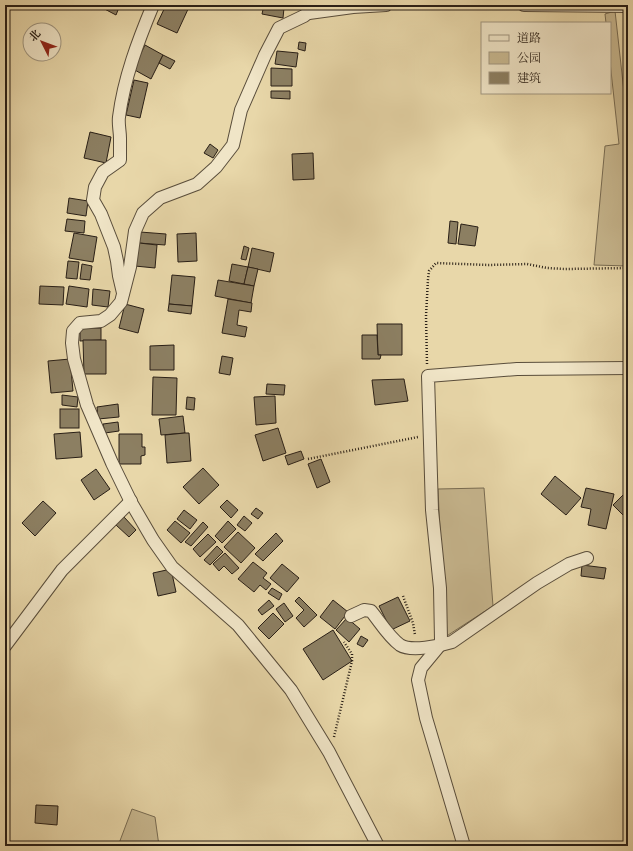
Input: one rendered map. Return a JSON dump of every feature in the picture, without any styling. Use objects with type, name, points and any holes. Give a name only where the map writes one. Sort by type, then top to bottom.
[{"type":"street","points":[[123,294],[118,276],[114,247],[103,219],[93,200],[95,187],[103,172],[120,160],[118,118],[127,77],[153,5]]},
{"type":"street","points":[[318,5],[307,13],[279,28],[265,55],[241,110],[233,144],[216,167],[196,184],[160,198],[143,213],[135,231],[130,267],[121,302],[110,315],[101,321],[80,323],[73,331],[72,343],[74,359],[87,405],[131,500],[153,540],[172,567],[238,625],[291,690],[329,752],[378,846]]},
{"type":"street","points":[[307,13],[353,7],[386,5]]},
{"type":"street","points":[[524,5],[628,6]]},
{"type":"street","points":[[464,846],[426,718],[418,680],[421,668],[440,645],[440,588],[432,510],[428,376],[517,369],[628,368]]},
{"type":"street","points":[[5,646],[62,570],[131,500]]},
{"type":"street","points":[[351,616],[364,610],[371,611],[390,636],[400,645],[408,648],[440,645],[452,642],[537,583],[569,564],[587,558]]},
{"type":"path","points":[[428,376],[426,335],[428,279],[429,271],[436,263],[489,265],[527,264],[547,268],[565,269],[628,268]]},
{"type":"path","points":[[308,459],[430,434]]},
{"type":"path","points":[[403,596],[413,623],[418,647]]},
{"type":"path","points":[[329,752],[339,719],[352,661],[352,654],[344,642]]},
{"type":"green space","points":[[615,11],[628,128],[628,266],[594,265],[605,146],[619,144],[611,71],[611,22],[606,22],[605,14]]},
{"type":"green space","points":[[484,488],[493,606],[445,637],[438,489]]},
{"type":"green space","points":[[132,809],[155,817],[159,846],[118,846]]},
{"type":"building","points":[[97,5],[120,5],[116,15]]},
{"type":"building","points":[[166,5],[185,5],[189,7],[177,33],[157,24]]},
{"type":"building","points":[[264,5],[284,8],[283,18],[262,14]]},
{"type":"building","points":[[266,5],[287,5],[286,9]]},
{"type":"building","points":[[299,42],[306,43],[305,51],[298,49]]},
{"type":"building","points":[[145,45],[163,55],[151,79],[133,69]]},
{"type":"building","points":[[277,51],[298,53],[296,67],[275,64]]},
{"type":"building","points":[[163,55],[175,61],[170,69],[159,63]]},
{"type":"building","points":[[271,68],[292,69],[292,86],[271,86]]},
{"type":"building","points":[[134,80],[148,83],[140,118],[126,115]]},
{"type":"building","points":[[271,91],[290,91],[290,99],[271,98]]},
{"type":"building","points":[[90,132],[111,137],[106,163],[84,158]]},
{"type":"building","points":[[210,144],[218,150],[213,158],[204,153]]},
{"type":"building","points":[[313,153],[314,179],[293,180],[292,154]]},
{"type":"building","points":[[69,198],[88,201],[86,216],[67,213]]},
{"type":"building","points":[[67,219],[85,221],[84,233],[65,231]]},
{"type":"building","points":[[450,221],[458,222],[456,244],[448,243]]},
{"type":"building","points":[[461,224],[478,227],[475,246],[458,244]]},
{"type":"building","points":[[140,232],[166,234],[165,245],[139,243]]},
{"type":"building","points":[[74,233],[97,237],[93,262],[69,258]]},
{"type":"building","points":[[196,233],[197,261],[178,262],[177,234]]},
{"type":"building","points":[[139,243],[157,245],[155,268],[135,266]]},
{"type":"building","points":[[244,246],[249,248],[246,260],[241,259]]},
{"type":"building","points":[[252,248],[274,253],[270,272],[248,267]]},
{"type":"building","points":[[68,261],[79,262],[77,279],[66,278]]},
{"type":"building","points":[[82,264],[92,266],[90,280],[80,279]]},
{"type":"building","points":[[232,264],[248,267],[244,284],[229,281]]},
{"type":"building","points":[[248,267],[258,269],[254,286],[244,284]]},
{"type":"building","points":[[172,275],[195,277],[192,306],[169,304]]},
{"type":"building","points":[[218,280],[254,286],[251,303],[215,296]]},
{"type":"building","points":[[40,286],[64,287],[63,305],[39,304]]},
{"type":"building","points":[[69,286],[89,289],[87,307],[66,304]]},
{"type":"building","points":[[93,289],[110,291],[108,307],[92,305]]},
{"type":"building","points":[[228,299],[252,303],[251,312],[239,310],[237,325],[247,327],[245,337],[222,333]]},
{"type":"building","points":[[125,304],[144,309],[138,333],[119,328]]},
{"type":"building","points":[[169,304],[192,306],[191,314],[168,311]]},
{"type":"building","points":[[377,324],[402,324],[402,355],[378,355]]},
{"type":"building","points":[[80,328],[101,328],[101,340],[80,341]]},
{"type":"building","points":[[362,335],[377,335],[378,355],[381,355],[380,359],[362,359]]},
{"type":"building","points":[[83,340],[106,340],[106,374],[84,374]]},
{"type":"building","points":[[174,345],[174,370],[150,370],[150,346]]},
{"type":"building","points":[[222,356],[233,358],[230,375],[219,373]]},
{"type":"building","points":[[70,359],[73,391],[51,393],[48,361]]},
{"type":"building","points":[[153,377],[177,378],[176,415],[152,415]]},
{"type":"building","points":[[404,379],[408,401],[375,405],[372,380]]},
{"type":"building","points":[[267,384],[285,385],[284,395],[266,394]]},
{"type":"building","points":[[62,395],[78,397],[77,407],[62,405]]},
{"type":"building","points":[[275,396],[276,423],[256,425],[254,397]]},
{"type":"building","points":[[187,397],[195,398],[194,410],[186,409]]},
{"type":"building","points":[[118,404],[119,417],[98,419],[97,407]]},
{"type":"building","points":[[60,409],[79,409],[79,428],[60,428]]},
{"type":"building","points":[[183,416],[185,433],[161,435],[159,419]]},
{"type":"building","points":[[118,422],[119,431],[105,433],[103,424]]},
{"type":"building","points":[[278,428],[286,453],[263,461],[255,435]]},
{"type":"building","points":[[80,432],[82,457],[56,459],[54,434]]},
{"type":"building","points":[[189,433],[191,461],[167,463],[165,435]]},
{"type":"building","points":[[119,434],[142,434],[142,447],[145,447],[145,455],[141,456],[141,464],[119,464]]},
{"type":"building","points":[[301,451],[304,459],[288,465],[285,456]]},
{"type":"building","points":[[321,459],[330,482],[317,488],[308,464]]},
{"type":"building","points":[[203,468],[219,485],[199,504],[183,487]]},
{"type":"building","points":[[96,469],[110,489],[94,500],[81,480]]},
{"type":"building","points":[[555,476],[581,498],[566,515],[541,494]]},
{"type":"building","points":[[586,488],[614,494],[606,529],[588,525],[591,509],[581,507]]},
{"type":"building","points":[[628,490],[628,520],[613,505]]},
{"type":"building","points":[[227,500],[238,510],[231,518],[220,507]]},
{"type":"building","points":[[43,501],[56,513],[35,536],[22,523]]},
{"type":"building","points":[[256,508],[263,513],[258,519],[251,514]]},
{"type":"building","points":[[184,510],[197,520],[190,529],[177,519]]},
{"type":"building","points":[[244,516],[252,523],[245,531],[237,525]]},
{"type":"building","points":[[124,517],[136,530],[129,537],[116,525]]},
{"type":"building","points":[[175,521],[190,533],[181,543],[167,530]]},
{"type":"building","points":[[228,521],[236,529],[222,543],[215,536]]},
{"type":"building","points":[[203,522],[208,527],[191,546],[185,542]]},
{"type":"building","points":[[238,532],[255,548],[241,563],[224,547]]},
{"type":"building","points":[[276,533],[283,541],[263,561],[255,554]]},
{"type":"building","points":[[208,534],[216,542],[200,557],[193,549]]},
{"type":"building","points":[[217,546],[223,552],[210,565],[204,560]]},
{"type":"building","points":[[225,553],[239,568],[232,574],[224,566],[219,571],[213,564]]},
{"type":"building","points":[[253,562],[267,573],[263,578],[271,584],[266,590],[260,585],[254,592],[238,579]]},
{"type":"building","points":[[282,564],[299,578],[287,592],[270,578]]},
{"type":"building","points":[[582,565],[606,568],[604,579],[581,576]]},
{"type":"building","points":[[171,569],[176,592],[158,596],[153,573]]},
{"type":"building","points":[[272,588],[282,594],[279,600],[268,593]]},
{"type":"building","points":[[299,597],[317,615],[304,627],[296,618],[304,610],[295,601]]},
{"type":"building","points":[[398,597],[410,621],[391,630],[379,606]]},
{"type":"building","points":[[269,600],[274,606],[262,615],[258,610]]},
{"type":"building","points":[[333,600],[348,612],[335,629],[320,617]]},
{"type":"building","points":[[284,603],[293,616],[285,622],[276,609]]},
{"type":"building","points":[[273,613],[284,624],[269,639],[258,628]]},
{"type":"building","points":[[347,618],[360,629],[349,642],[336,630]]},
{"type":"building","points":[[333,630],[352,661],[323,680],[303,649]]},
{"type":"building","points":[[361,636],[368,640],[363,647],[357,644]]},
{"type":"building","points":[[36,805],[58,806],[57,825],[35,823]]}]
